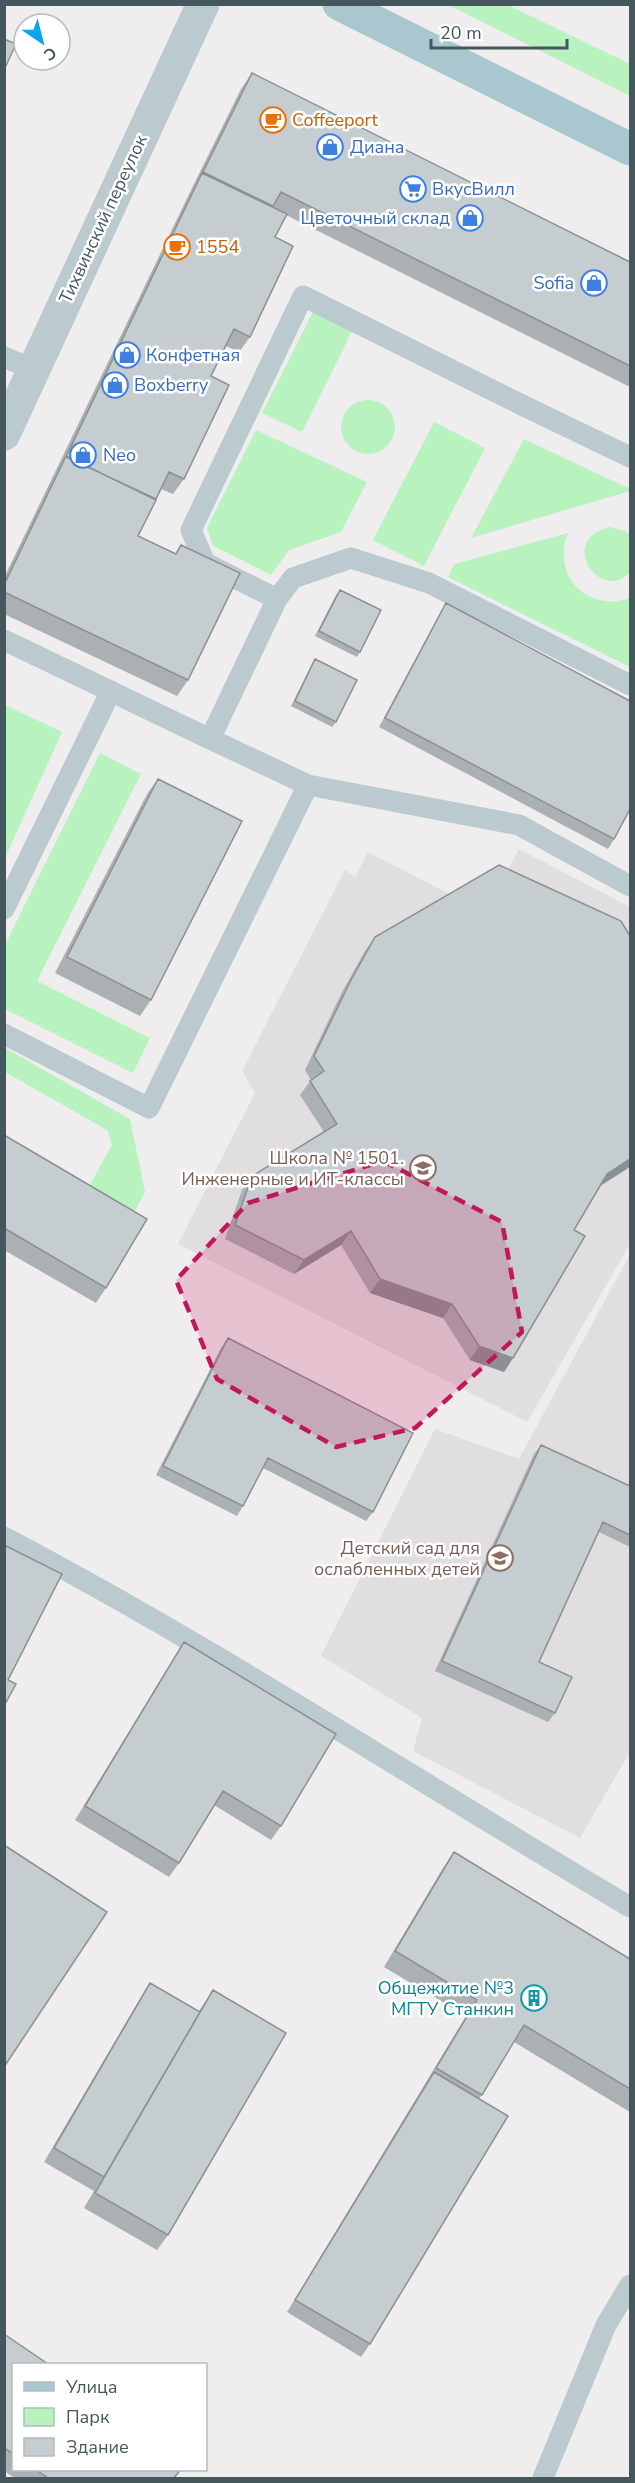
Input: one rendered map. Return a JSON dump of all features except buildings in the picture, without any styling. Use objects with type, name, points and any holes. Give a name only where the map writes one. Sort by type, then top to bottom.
[{"type":"main road","points":[[339,4],[630,149]]},
{"type":"street","name":"Тихвинский переулок","points":[[4,434],[19,363],[203,4]]},
{"type":"lane","points":[[277,599],[205,563],[191,530],[303,296],[630,457]]},
{"type":"lane","points":[[210,739],[277,599],[293,578],[351,558],[429,583],[630,686]]},
{"type":"lane","points":[[4,640],[308,785],[519,825],[630,886]]},
{"type":"lane","points":[[4,909],[111,691]]},
{"type":"lane","points":[[4,1034],[149,1108],[308,785]]},
{"type":"lane","points":[[4,1538],[84,1580],[387,1757],[630,1906]]},
{"type":"lane","points":[[543,2478],[606,2325],[630,2285]]},
{"type":"highlighted area","points":[[383,1161],[502,1222],[522,1332],[415,1428],[336,1447],[217,1379],[176,1280],[248,1203]]},
{"type":"shaded area","name":"Школа № 1501. Инженерные и ИТ-классы","points":[[519,849],[630,907],[630,1244],[527,1422],[178,1244],[255,1093],[242,1071],[345,870],[355,877],[368,852],[457,898],[500,884]]},
{"type":"shaded area","name":"Детский сад для ослабленных детей","points":[[630,1254],[630,1752],[580,1838],[413,1751],[422,1718],[321,1656],[435,1429],[519,1459]]},
{"type":"green space","points":[[449,5],[508,5],[630,64],[630,96]]},
{"type":"green space","points":[[314,310],[353,329],[302,432],[262,413]]},
{"type":"green space","points":[[368,400],[378,402],[387,408],[393,417],[395,427],[393,437],[387,446],[378,452],[368,454],[358,452],[349,446],[343,437],[341,427],[343,417],[349,408],[358,402]]},
{"type":"green space","points":[[434,422],[485,448],[424,566],[373,540]]},
{"type":"green space","points":[[256,430],[367,482],[341,532],[289,550],[271,575],[213,546],[207,528]]},
{"type":"green space","points":[[524,439],[630,489],[630,491],[471,538]]},
{"type":"green space","points":[[610,527],[625,531],[630,535],[630,572],[619,580],[607,581],[597,576],[589,567],[585,556],[586,544],[594,534]]},
{"type":"green space","points":[[568,533],[564,549],[565,563],[569,576],[577,587],[587,595],[600,600],[615,601],[630,598],[630,667],[448,577],[454,564]]},
{"type":"green space","points":[[5,705],[62,732],[5,858]]},
{"type":"green space","points":[[100,753],[141,774],[37,981],[150,1038],[133,1073],[5,1009],[5,945]]},
{"type":"green space","points":[[5,1048],[130,1119],[145,1192],[134,1212],[89,1186],[112,1145],[107,1130],[5,1072]]},
{"type":"place","name":"Coffeeport","points":[[273,120]]},
{"type":"place","name":"Диана","points":[[330,147]]},
{"type":"place","name":"ВкусВилл","points":[[413,189]]},
{"type":"place","name":"Цветочный склад","points":[[470,218]]},
{"type":"place","name":"1554","points":[[177,247]]},
{"type":"place","name":"Sofia","points":[[594,283]]},
{"type":"place","name":"Конфетная","points":[[127,355]]},
{"type":"place","name":"Boxberry","points":[[115,385]]},
{"type":"place","name":"Neo","points":[[83,455]]},
{"type":"place","name":"Школа № 1501. Инженерные и ИТ-классы","points":[[423,1168]]},
{"type":"place","name":"Детский сад для ослабленных детей","points":[[500,1558]]},
{"type":"place","name":"Общежитие №3 МГТУ Станкин","points":[[534,1998]]}]
